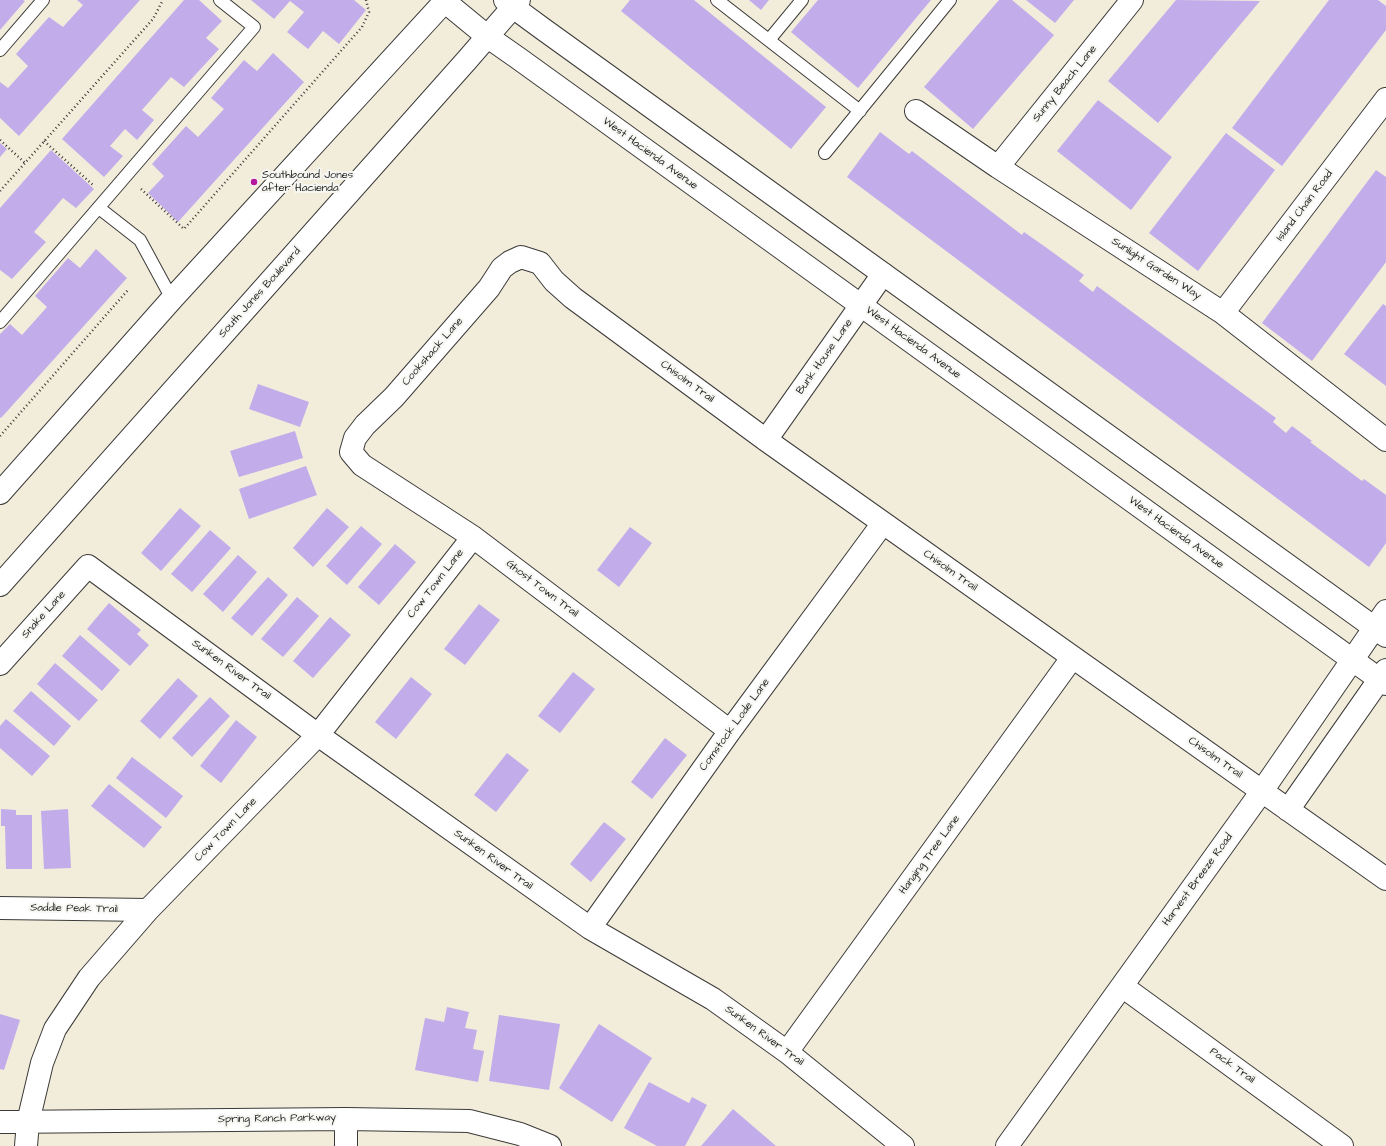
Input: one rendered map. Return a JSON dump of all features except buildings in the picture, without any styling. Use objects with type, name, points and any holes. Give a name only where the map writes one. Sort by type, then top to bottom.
[{"type":"street","name":"Sunny Beach Lane","points":[[998,167],[1132,0]]},
{"type":"street","name":"West Hacienda Avenue","points":[[444,1],[488,37],[1352,660],[1384,678]]},
{"type":"street","points":[[0,493],[172,299],[444,1]]},
{"type":"street","points":[[512,2],[883,274],[1382,625]]},
{"type":"street","name":"South Jones Boulevard","points":[[0,585],[488,37],[512,2]]},
{"type":"street","name":"Island Chain Road","points":[[1223,313],[1386,99]]},
{"type":"street","name":"Sunlight Garden Way","points":[[916,111],[998,167],[1223,313],[1386,440]]},
{"type":"street","name":"Chisolm Trail","points":[[521,256],[540,262],[554,281],[573,298],[766,440],[1386,879]]},
{"type":"street","name":"Cookshack Lane","points":[[351,452],[355,438],[365,425],[394,397],[489,288],[502,268],[521,256]]},
{"type":"street","name":"Bunk House Lane","points":[[766,440],[883,274]]},
{"type":"street","name":"Ghost Town Trail","points":[[351,452],[362,465],[473,536],[730,731]]},
{"type":"street","name":"Comstock Lode Lane","points":[[590,928],[730,731],[883,523]]},
{"type":"street","name":"Cow Town Lane","points":[[26,1146],[28,1122],[42,1063],[55,1029],[90,978],[148,910],[318,735],[473,536]]},
{"type":"street","name":"Sunken River Trail","points":[[88,566],[318,735],[590,928],[713,999],[788,1052],[903,1146]]},
{"type":"street","name":"Snake Lane","points":[[0,664],[88,566]]},
{"type":"street","name":"Harvest Breeze Road","points":[[1007,1146],[1262,791],[1352,660],[1382,625]]},
{"type":"street","name":"Hanging Tree Lane","points":[[788,1052],[1072,658]]},
{"type":"street","points":[[1288,810],[1384,678]]},
{"type":"street","name":"Saddle Peak Trail","points":[[0,908],[148,910]]},
{"type":"street","name":"Pack Trail","points":[[1122,986],[1342,1146]]},
{"type":"street","points":[[346,1119],[346,1146]]},
{"type":"street","name":"Spring Ranch Parkway","points":[[0,1122],[346,1119],[469,1122],[520,1134],[550,1146]]},
{"type":"lane","points":[[0,50],[43,0]]},
{"type":"lane","points":[[0,322],[254,27],[220,0]]},
{"type":"lane","points":[[717,0],[860,111]]},
{"type":"lane","points":[[769,40],[802,0]]},
{"type":"lane","points":[[825,153],[950,0]]},
{"type":"lane","points":[[99,208],[140,240],[172,299]]},
{"type":"path","points":[[0,191],[153,19],[163,0]]},
{"type":"path","points":[[44,141],[94,185],[136,186],[184,229],[362,27],[369,12],[366,0]]},
{"type":"path","points":[[0,140],[25,163]]},
{"type":"path","points":[[0,436],[128,290]]},
{"type":"place","name":"Southbound Jones after Hacienda","points":[[254,182]]}]
